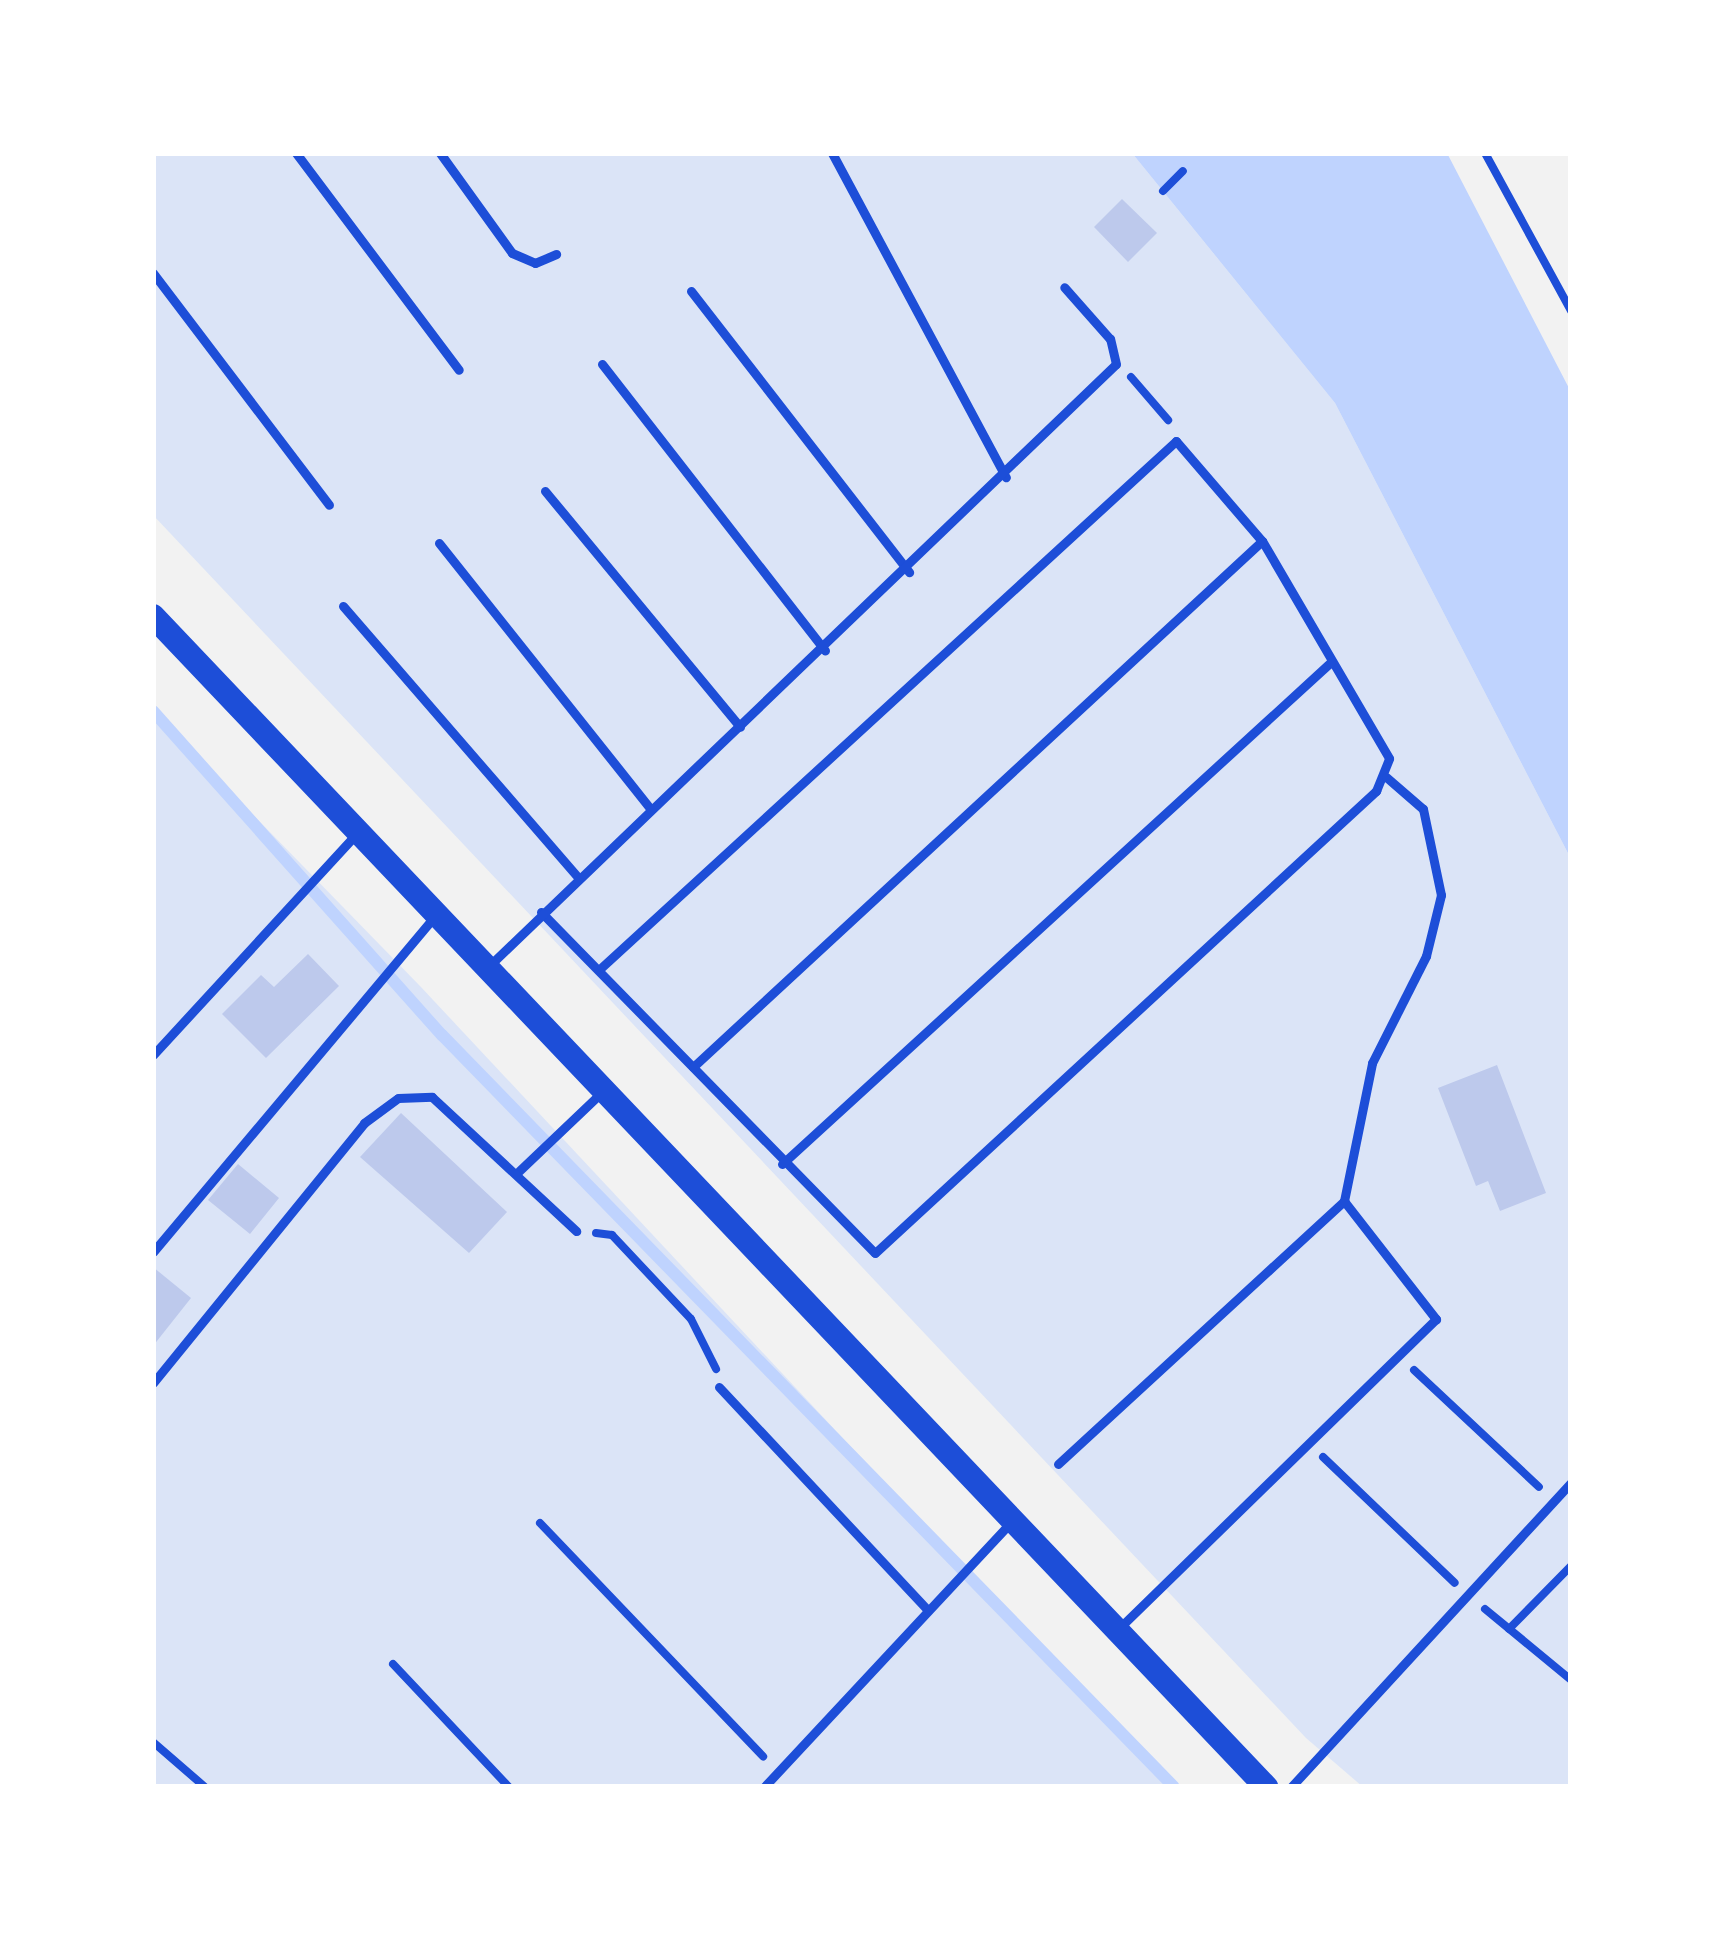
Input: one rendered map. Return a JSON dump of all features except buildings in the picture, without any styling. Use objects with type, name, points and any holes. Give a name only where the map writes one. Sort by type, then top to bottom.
[{"type":"main road","points":[[153,616],[1111,1636],[1266,1787]]},
{"type":"lane","points":[[296,153],[459,370]]},
{"type":"lane","points":[[440,153],[512,253],[536,263],[556,254]]},
{"type":"lane","points":[[832,153],[1006,477]]},
{"type":"lane","points":[[153,273],[329,506]]},
{"type":"lane","points":[[487,968],[649,807],[909,572],[1116,364],[1110,339],[1064,287]]},
{"type":"lane","points":[[691,291],[909,572]]},
{"type":"lane","points":[[602,364],[825,650]]},
{"type":"lane","points":[[541,912],[602,967],[861,1251],[889,1247],[1386,777],[1389,758],[1262,541],[1176,441],[602,967]]},
{"type":"lane","points":[[545,490],[740,727]]},
{"type":"lane","points":[[693,1066],[1262,541]]},
{"type":"lane","points":[[440,543],[649,807]]},
{"type":"lane","points":[[343,606],[577,876]]},
{"type":"lane","points":[[782,1164],[1331,662]]},
{"type":"lane","points":[[1058,1464],[1344,1201],[1372,1063],[1426,956],[1441,895],[1423,809],[1386,777]]},
{"type":"lane","points":[[153,1054],[356,834]]},
{"type":"lane","points":[[153,1252],[436,915]]},
{"type":"lane","points":[[519,1171],[603,1091]]},
{"type":"lane","points":[[153,1383],[364,1123],[398,1098],[432,1097],[519,1171],[577,1231]]},
{"type":"lane","points":[[1111,1636],[1436,1319],[1344,1201]]},
{"type":"lane","points":[[718,1387],[926,1608]]},
{"type":"lane","points":[[1291,1787],[1464,1592],[1571,1483]]},
{"type":"lane","points":[[764,1787],[1008,1525]]},
{"type":"path","points":[[1485,153],[1571,311]]},
{"type":"path","points":[[1162,190],[1183,171]]},
{"type":"path","points":[[1116,364],[1176,441]]},
{"type":"path","points":[[577,1231],[612,1235],[691,1319],[712,1347],[718,1387]]},
{"type":"path","points":[[1400,1357],[1553,1501]]},
{"type":"path","points":[[1310,1443],[1464,1592],[1571,1680]]},
{"type":"path","points":[[540,1523],[778,1771]]},
{"type":"path","points":[[1509,1629],[1571,1566]]},
{"type":"path","points":[[393,1664],[508,1787]]},
{"type":"path","points":[[153,1742],[205,1787]]},
{"type":"shaded area","points":[[153,153],[1132,153],[1335,403],[1571,859],[1571,1787],[1363,1787],[1306,1738],[153,515]]},
{"type":"shaded area","points":[[153,712],[420,986],[1169,1787],[153,1787]]},
{"type":"water","points":[[1132,153],[1447,153],[1571,392],[1571,859],[1335,403]]},
{"type":"waterway","points":[[153,711],[442,1035],[1174,1787]]}]
